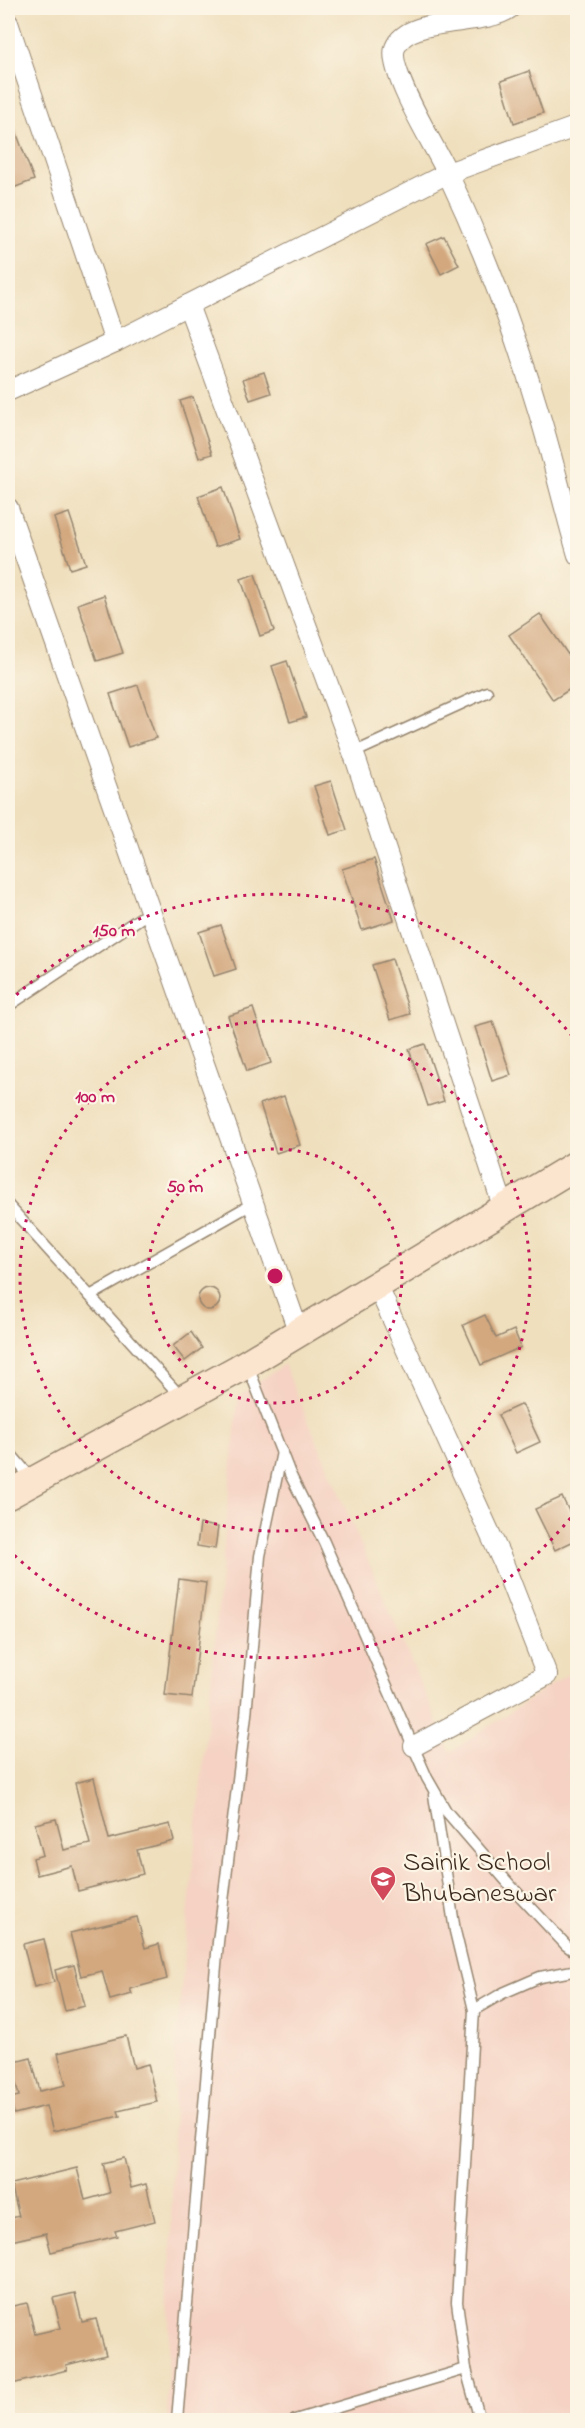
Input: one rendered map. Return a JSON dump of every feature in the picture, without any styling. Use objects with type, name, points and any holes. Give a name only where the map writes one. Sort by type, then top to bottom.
[{"type":"street","points":[[510,8],[497,16],[444,15],[401,37],[394,50],[397,75],[448,172],[516,338],[543,425],[578,555]]},
{"type":"street","points":[[8,23],[115,342]]},
{"type":"street","points":[[8,391],[115,342],[448,172],[578,126]]},
{"type":"street","points":[[188,305],[353,753],[504,1209]]},
{"type":"street","points":[[8,508],[299,1333]]},
{"type":"street","points":[[8,1496],[299,1333],[578,1164]]},
{"type":"street","points":[[377,1285],[502,1560],[547,1675],[414,1746]]},
{"type":"lane","points":[[353,753],[487,692]]},
{"type":"lane","points":[[8,1006],[151,911]]},
{"type":"lane","points":[[90,1296],[252,1204]]},
{"type":"lane","points":[[8,1205],[183,1399]]},
{"type":"lane","points":[[247,1363],[282,1452],[432,1787],[446,1812],[566,1946],[578,1954]]},
{"type":"lane","points":[[8,1451],[33,1481]]},
{"type":"lane","points":[[177,2421],[218,1942],[246,1715],[260,1556],[282,1452]]},
{"type":"lane","points":[[432,1787],[455,1931],[474,2010],[457,2302],[466,2369],[480,2421]]},
{"type":"lane","points":[[474,2010],[503,1993],[540,1977],[578,1970]]},
{"type":"lane","points":[[295,2421],[466,2369]]},
{"type":"shaded area","name":"Sainik School Bhubaneswar","points":[[284,1364],[450,1752],[577,1668],[577,2420],[167,2420],[175,2052],[238,1397]]},
{"type":"building","points":[[529,71],[543,113],[514,123],[501,81]]},
{"type":"building","points":[[8,114],[34,180],[8,190]]},
{"type":"building","points":[[444,236],[459,265],[441,274],[426,244]]},
{"type":"building","points":[[264,372],[271,393],[250,400],[243,379]]},
{"type":"building","points":[[193,397],[212,454],[199,458],[180,401]]},
{"type":"building","points":[[223,487],[240,539],[215,547],[198,496]]},
{"type":"building","points":[[69,513],[86,564],[70,569],[54,518]]},
{"type":"building","points":[[255,574],[274,631],[260,636],[241,579]]},
{"type":"building","points":[[104,595],[123,653],[97,661],[78,604]]},
{"type":"building","points":[[540,614],[578,669],[578,684],[553,700],[509,635]]},
{"type":"building","points":[[287,661],[306,717],[290,722],[272,666]]},
{"type":"building","points":[[138,685],[156,738],[128,747],[110,694]]},
{"type":"building","points":[[331,781],[347,830],[330,835],[314,786]]},
{"type":"building","points":[[374,859],[394,920],[362,930],[342,869]]},
{"type":"building","points":[[221,925],[236,969],[214,976],[199,932]]},
{"type":"building","points":[[392,959],[410,1014],[390,1020],[372,965]]},
{"type":"building","points":[[253,1008],[271,1063],[247,1071],[228,1016]]},
{"type":"building","points":[[493,1022],[511,1075],[492,1081],[475,1027]]},
{"type":"building","points":[[425,1044],[444,1101],[428,1106],[409,1049]]},
{"type":"building","points":[[284,1096],[300,1145],[276,1153],[260,1104]]},
{"type":"building","points":[[209,1288],[217,1291],[220,1299],[217,1307],[209,1310],[201,1307],[198,1299],[201,1291]]},
{"type":"building","points":[[485,1315],[496,1338],[514,1330],[521,1347],[481,1365],[463,1325]]},
{"type":"building","points":[[191,1332],[202,1348],[185,1361],[173,1346]]},
{"type":"building","points":[[522,1404],[540,1442],[516,1453],[498,1415]]},
{"type":"building","points":[[562,1497],[578,1529],[578,1539],[555,1550],[535,1509]]},
{"type":"building","points":[[200,1524],[218,1527],[215,1549],[197,1546]]},
{"type":"building","points":[[179,1579],[206,1583],[192,1698],[165,1695]]},
{"type":"building","points":[[94,1778],[109,1839],[170,1824],[174,1841],[137,1850],[143,1874],[78,1891],[72,1866],[37,1875],[33,1858],[43,1855],[35,1824],[56,1819],[64,1850],[90,1844],[75,1783]]},
{"type":"building","points":[[137,1917],[145,1948],[159,1944],[167,1979],[130,1989],[132,1994],[110,2000],[102,1971],[81,1976],[70,1933]]},
{"type":"building","points":[[44,1939],[54,1982],[34,1987],[23,1944]]},
{"type":"building","points":[[74,1965],[85,2006],[65,2011],[55,1970]]},
{"type":"building","points":[[126,2036],[134,2068],[148,2064],[157,2102],[118,2111],[120,2116],[53,2131],[46,2106],[14,2114],[10,2098],[19,2096],[11,2063],[31,2058],[40,2091],[66,2085],[58,2053]]},
{"type":"building","points":[[124,2158],[131,2188],[146,2184],[155,2221],[115,2231],[117,2236],[51,2252],[46,2233],[11,2241],[8,2219],[19,2216],[11,2184],[77,2168],[85,2200],[110,2193],[103,2163]]},
{"type":"building","points":[[75,2293],[82,2322],[96,2319],[106,2355],[66,2365],[67,2370],[8,2385],[8,2307],[27,2303],[35,2334],[61,2328],[53,2298]]},
{"type":"place","name":"Sainik School Bhubaneswar","points":[[383,1902]]}]
